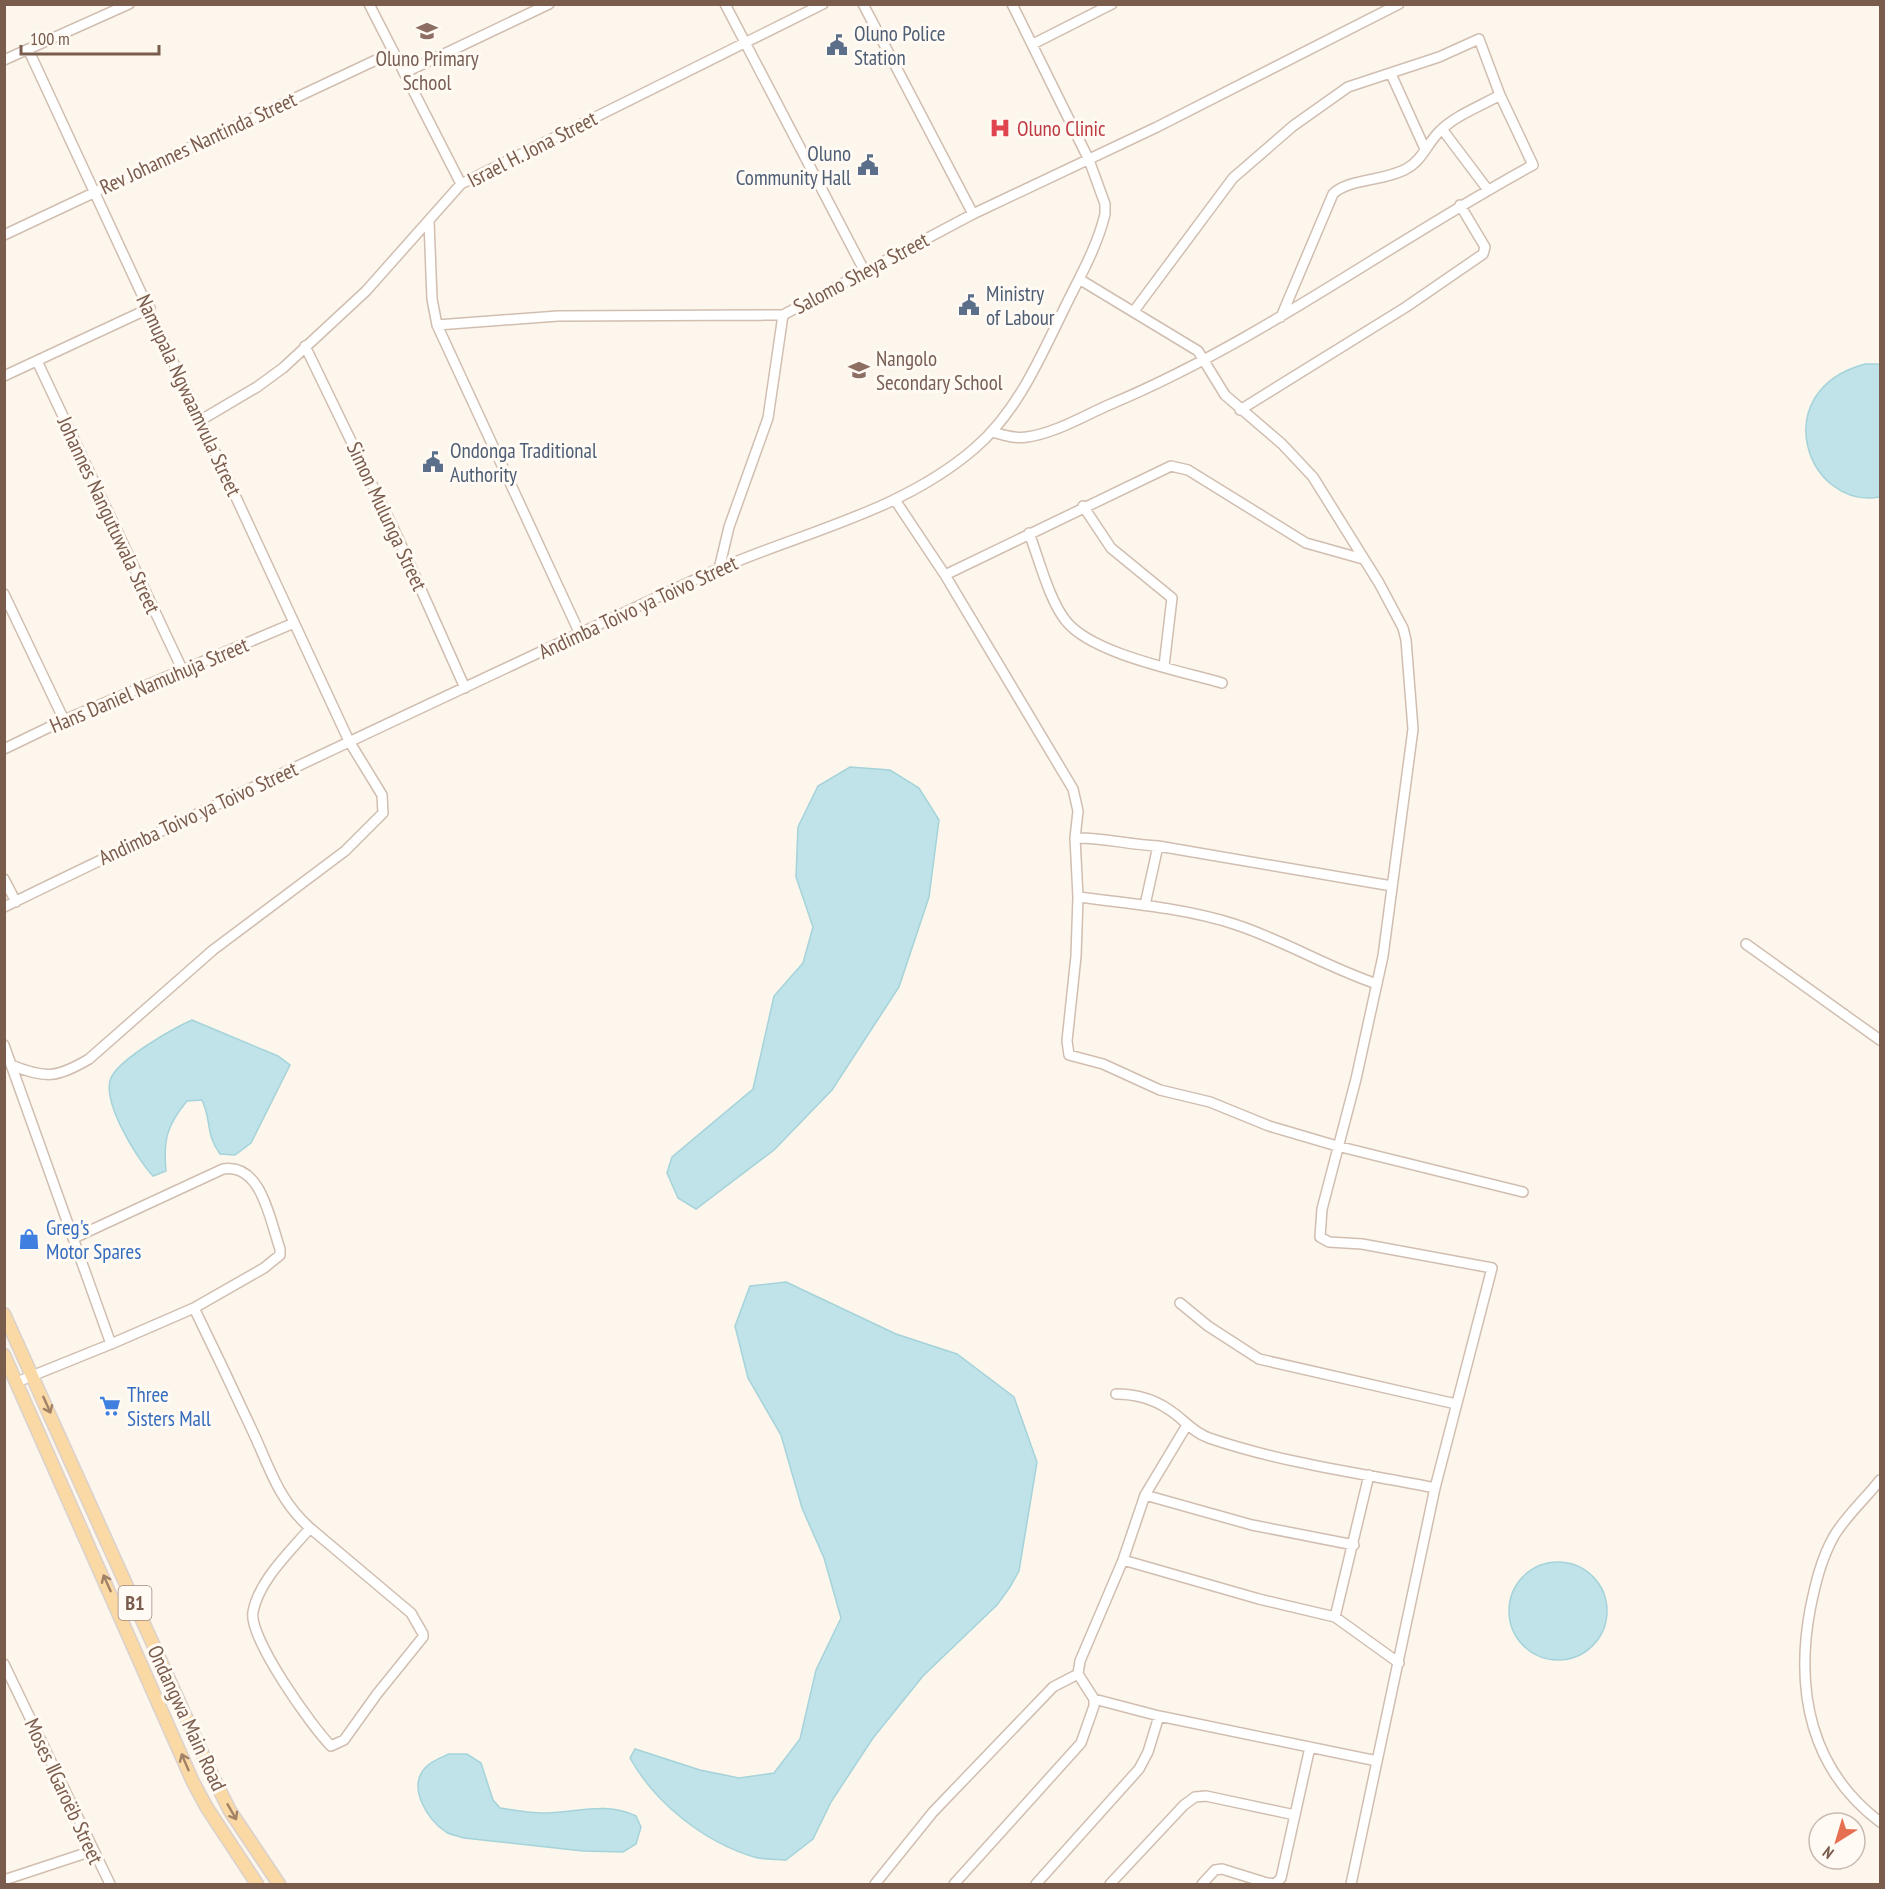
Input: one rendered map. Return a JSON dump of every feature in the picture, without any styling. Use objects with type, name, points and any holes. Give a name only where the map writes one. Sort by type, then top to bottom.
[{"type":"main road","name":"Ondangwa Main Road","points":[[4,1314],[34,1376],[213,1777],[257,1853],[279,1884]]},
{"type":"main road","name":"Ondangwa Main Road","points":[[4,1355],[193,1782],[241,1862],[257,1884]]},
{"type":"main road","points":[[241,1862],[257,1853]]},
{"type":"street","points":[[4,60],[129,4]]},
{"type":"street","points":[[369,4],[461,184]]},
{"type":"street","points":[[404,73],[549,4]]},
{"type":"street","points":[[725,4],[866,272]]},
{"type":"street","name":"Israel H. Jona Street","points":[[201,420],[257,387],[283,368],[366,291],[461,184],[823,4]]},
{"type":"street","points":[[863,4],[973,214]]},
{"type":"street","name":"Andimba Toivo ya Toivo Street","points":[[4,907],[349,741],[719,568],[895,500],[930,482],[992,432],[1030,379],[1079,279],[1102,227],[1105,214],[1105,204],[1089,160],[1012,4]]},
{"type":"street","points":[[1033,44],[1112,4]]},
{"type":"street","name":"Salomo Sheya Street","points":[[437,325],[558,316],[783,315],[973,214],[1089,160],[1399,4]]},
{"type":"street","points":[[992,432],[1017,438],[1038,435],[1145,390],[1204,360],[1340,283],[1460,205],[1533,165],[1500,95],[1479,39],[1391,74],[1348,87],[1243,166],[1134,311]]},
{"type":"street","name":"Namupala Ngwaamvula Street","points":[[11,1065],[46,1076],[66,1073],[89,1059],[213,950],[345,851],[383,813],[384,804],[382,795],[349,741],[28,49]]},
{"type":"street","name":"Rev Johannes Nantinda Street","points":[[4,235],[393,52]]},
{"type":"street","points":[[1391,74],[1425,149]]},
{"type":"street","points":[[1281,317],[1333,194],[1344,184],[1364,183],[1405,170],[1442,129],[1500,95]]},
{"type":"street","points":[[1442,129],[1488,190]]},
{"type":"street","points":[[1239,410],[1406,307],[1483,254],[1485,247],[1460,205]]},
{"type":"street","points":[[429,221],[432,299],[437,325],[580,633]]},
{"type":"street","points":[[1079,279],[1190,344],[1204,360],[1219,388],[1239,410],[1282,444],[1313,477],[1402,628],[1407,652],[1413,729],[1392,886],[1377,984],[1356,1080],[1322,1209],[1320,1237],[1324,1241],[1362,1244],[1492,1268],[1435,1488],[1351,1884]]},
{"type":"street","points":[[4,376],[150,308]]},
{"type":"street","points":[[719,568],[729,527],[768,418],[783,315]]},
{"type":"street","name":"Simon Mulunga Street","points":[[305,346],[398,538],[465,688]]},
{"type":"street","name":"Johannes Nangutuwala Street","points":[[37,361],[182,669]]},
{"type":"street","points":[[945,575],[1083,506],[1171,466],[1179,465],[1306,543],[1363,559]]},
{"type":"street","points":[[895,500],[945,575],[1073,789],[1078,811],[1075,838],[1078,897],[1076,956],[1067,1041],[1069,1055],[1113,1068],[1173,1094],[1209,1102],[1269,1126],[1337,1146],[1523,1192]]},
{"type":"street","points":[[1083,506],[1111,548],[1172,598],[1164,666]]},
{"type":"street","points":[[1029,533],[1059,611],[1072,629],[1096,645],[1222,683]]},
{"type":"street","points":[[4,594],[64,720]]},
{"type":"street","name":"Hans Daniel Namuhuja Street","points":[[4,749],[64,720],[294,623]]},
{"type":"street","points":[[1075,838],[1094,837],[1121,844],[1158,846],[1392,886]]},
{"type":"street","points":[[1145,905],[1158,846]]},
{"type":"street","points":[[4,879],[16,902]]},
{"type":"street","points":[[1078,897],[1145,905],[1234,924],[1337,970],[1377,984]]},
{"type":"street","points":[[1746,944],[1881,1040]]},
{"type":"street","points":[[4,1045],[111,1344]]},
{"type":"street","points":[[17,1382],[194,1308],[264,1268],[280,1255],[280,1249],[258,1188],[243,1170],[234,1167],[223,1169],[74,1238]]},
{"type":"street","points":[[1180,1303],[1208,1326],[1259,1359],[1456,1404]]},
{"type":"street","points":[[194,1308],[259,1445],[269,1474],[294,1514],[411,1613],[423,1634],[423,1637],[377,1694],[351,1733],[344,1740],[331,1746],[313,1728],[259,1639],[252,1614],[257,1598],[271,1575],[310,1528]]},
{"type":"street","points":[[1116,1394],[1145,1398],[1169,1409],[1194,1432],[1211,1438],[1281,1458],[1435,1488]]},
{"type":"street","points":[[954,1884],[1077,1750],[1095,1706],[1094,1699],[1078,1674],[1080,1661],[1124,1560],[1145,1495],[1187,1425]]},
{"type":"street","points":[[1335,1617],[1369,1475]]},
{"type":"street","points":[[1881,1480],[1834,1536],[1816,1579],[1805,1645],[1804,1690],[1816,1738],[1827,1764],[1850,1796],[1881,1822]]},
{"type":"street","points":[[1145,1495],[1252,1525],[1354,1545]]},
{"type":"street","points":[[1124,1560],[1260,1599],[1335,1617],[1399,1663]]},
{"type":"street","name":"Moses ǁGaroëb Street","points":[[4,1664],[92,1851],[110,1884]]},
{"type":"street","points":[[875,1884],[933,1812],[1045,1695],[1061,1681],[1078,1674]]},
{"type":"street","points":[[1094,1699],[1159,1716],[1377,1761]]},
{"type":"street","points":[[1036,1884],[1139,1769],[1148,1752],[1159,1716]]},
{"type":"street","points":[[1202,1884],[1215,1870],[1222,1869],[1275,1884],[1281,1878],[1310,1747]]},
{"type":"street","points":[[1110,1884],[1195,1797],[1206,1796],[1295,1815]]},
{"type":"street","points":[[4,1880],[92,1851]]},
{"type":"water","points":[[1865,364],[1880,364],[1880,497],[1854,496],[1833,486],[1817,468],[1808,445],[1807,421],[1815,398],[1834,378]]},
{"type":"water","points":[[850,767],[890,770],[919,788],[939,820],[929,897],[899,987],[832,1090],[774,1150],[696,1209],[678,1198],[667,1173],[672,1157],[753,1089],[774,996],[803,963],[813,927],[796,877],[798,827],[818,786]]},
{"type":"water","points":[[192,1020],[278,1056],[290,1065],[251,1143],[235,1155],[220,1154],[215,1147],[202,1100],[187,1101],[168,1133],[165,1150],[166,1171],[153,1176],[122,1128],[115,1113],[109,1086],[112,1076],[126,1060]]},
{"type":"water","points":[[786,1282],[896,1334],[957,1354],[1014,1397],[1037,1462],[1019,1571],[1010,1587],[997,1605],[923,1676],[873,1738],[831,1802],[813,1839],[786,1860],[754,1857],[717,1842],[699,1831],[667,1805],[640,1775],[630,1758],[635,1749],[700,1770],[739,1778],[774,1773],[800,1739],[816,1670],[841,1618],[824,1558],[802,1508],[781,1435],[748,1378],[735,1326],[750,1286]]},
{"type":"water","points":[[1548,1562],[1568,1562],[1593,1576],[1604,1592],[1607,1611],[1604,1630],[1593,1646],[1568,1660],[1548,1660],[1531,1652],[1517,1638],[1509,1621],[1509,1601],[1517,1584],[1531,1570]]},
{"type":"water","points":[[449,1754],[467,1754],[481,1763],[493,1800],[500,1808],[538,1813],[602,1808],[625,1812],[636,1816],[641,1827],[636,1844],[623,1852],[583,1851],[464,1838],[448,1833],[439,1827],[427,1812],[419,1794],[418,1785],[420,1776],[427,1766]]},
{"type":"place","name":"Oluno Primary School","points":[[427,31]]},
{"type":"place","name":"Oluno Police Station","points":[[837,45]]},
{"type":"place","name":"Oluno Clinic","points":[[1000,128]]},
{"type":"place","name":"Oluno Community Hall","points":[[868,165]]},
{"type":"place","name":"Ministry of Labour","points":[[969,305]]},
{"type":"place","name":"Nangolo Secondary School","points":[[859,370]]},
{"type":"place","name":"Ondonga Traditional Authority","points":[[433,462]]},
{"type":"place","name":"Greg's Motor Spares","points":[[29,1239]]},
{"type":"place","name":"Three Sisters Mall","points":[[110,1406]]}]
